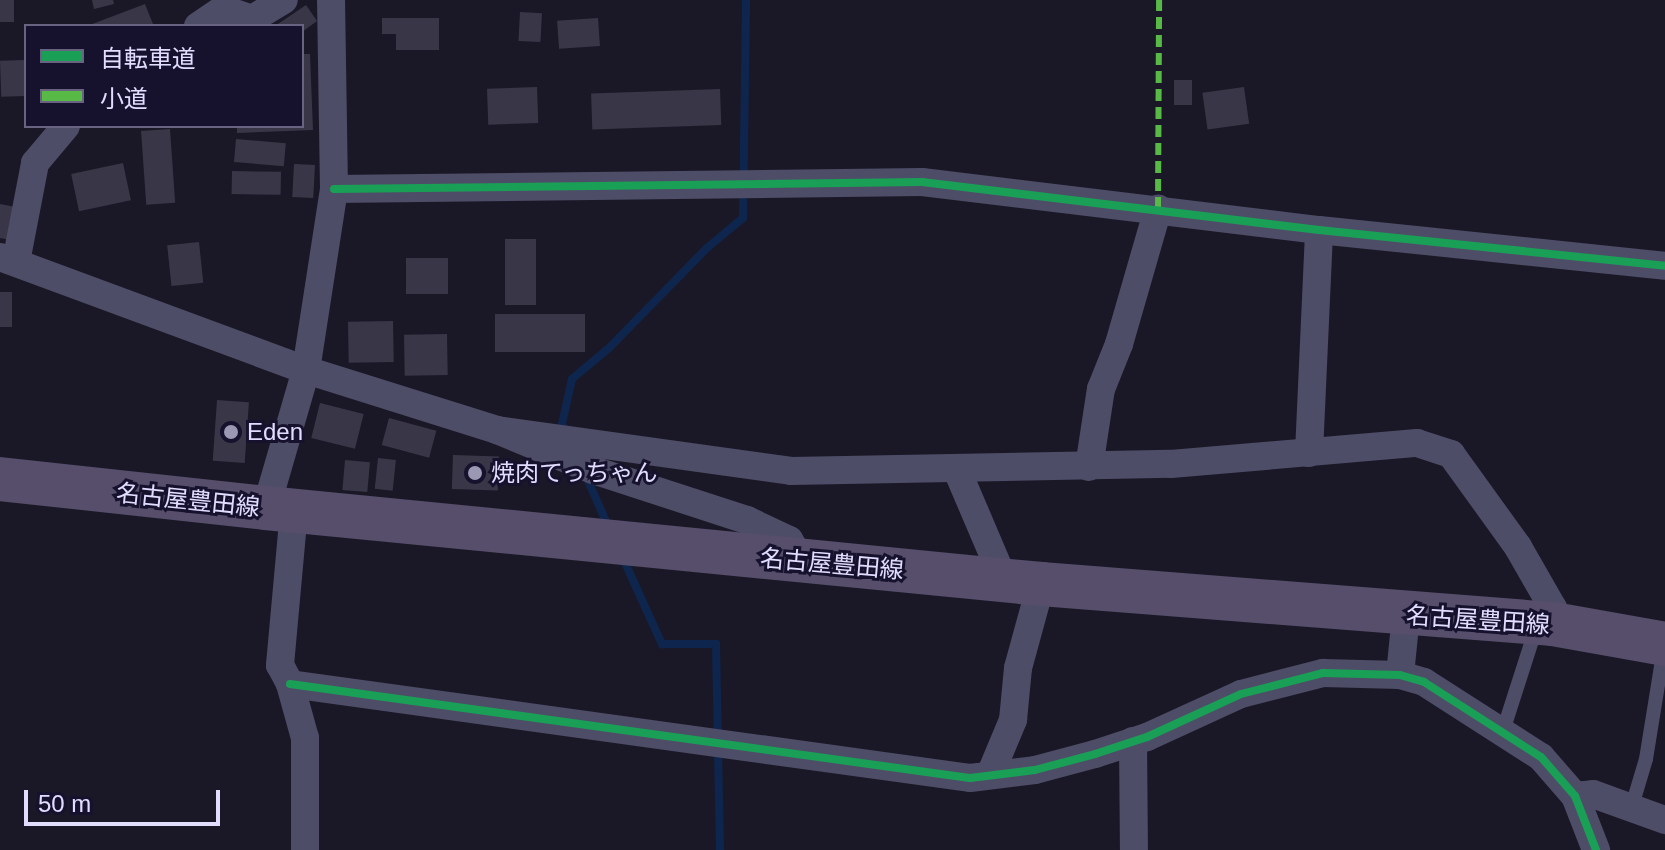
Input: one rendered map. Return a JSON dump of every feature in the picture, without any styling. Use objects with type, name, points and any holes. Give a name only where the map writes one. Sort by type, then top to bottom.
[{"type":"main road","name":"名古屋豊田線","points":[[0,479],[280,510],[1022,582],[1545,624],[1665,644]]},
{"type":"street","points":[[201,24],[223,9],[252,19],[284,0]]},
{"type":"street","points":[[305,850],[305,738],[290,684],[280,665],[280,510],[306,370],[334,189],[331,0]]},
{"type":"street","points":[[64,128],[35,163],[8,260],[306,370],[590,456],[789,540],[802,561]]},
{"type":"street","points":[[334,189],[922,182],[1319,230],[1665,266]]},
{"type":"street","points":[[1089,467],[1101,389],[1119,344],[1158,209]]},
{"type":"street","points":[[1309,453],[1319,230]]},
{"type":"street","points":[[590,456],[760,469],[957,470],[1171,464],[1417,443],[1451,454],[1518,547],[1553,608],[1545,624]]},
{"type":"street","points":[[957,470],[1022,582],[1013,720],[990,775]]},
{"type":"street","points":[[1400,675],[1406,615]]},
{"type":"street","points":[[290,684],[970,778],[1035,770],[1133,741],[1241,694],[1323,673],[1400,675],[1424,682],[1541,757],[1575,796],[1596,850]]},
{"type":"street","points":[[1133,741],[1134,850]]},
{"type":"street","points":[[1575,796],[1593,794],[1665,820]]},
{"type":"lane","points":[[1502,734],[1545,624]]},
{"type":"lane","points":[[1632,806],[1646,759],[1665,644]]},
{"type":"building","points":[[0,0],[14,0],[14,22],[0,22]]},
{"type":"building","points":[[92,0],[113,0],[114,4],[94,9]]},
{"type":"building","points":[[145,4],[153,24],[92,24]]},
{"type":"building","points":[[306,5],[317,21],[304,31],[304,24],[278,24]]},
{"type":"building","points":[[520,12],[542,13],[540,42],[518,41]]},
{"type":"building","points":[[382,18],[439,18],[439,50],[396,50],[396,34],[382,34]]},
{"type":"building","points":[[598,18],[600,46],[559,49],[557,21]]},
{"type":"building","points":[[304,54],[310,54],[313,130],[237,133],[237,128],[304,128]]},
{"type":"building","points":[[24,60],[24,96],[1,97],[0,61]]},
{"type":"building","points":[[1174,80],[1192,80],[1192,105],[1174,105]]},
{"type":"building","points":[[537,87],[538,123],[488,125],[487,89]]},
{"type":"building","points":[[1244,87],[1249,124],[1208,129],[1202,93]]},
{"type":"building","points":[[720,89],[721,125],[592,129],[591,94]]},
{"type":"building","points":[[170,129],[175,203],[146,205],[141,131]]},
{"type":"building","points":[[236,139],[286,143],[284,166],[234,162]]},
{"type":"building","points":[[123,163],[131,200],[79,211],[71,174]]},
{"type":"building","points":[[294,164],[315,165],[313,198],[292,197]]},
{"type":"building","points":[[232,171],[281,172],[281,195],[232,194]]},
{"type":"building","points":[[0,204],[16,207],[10,240],[0,238]]},
{"type":"building","points":[[505,239],[536,239],[536,305],[505,305]]},
{"type":"building","points":[[199,242],[203,283],[171,286],[167,245]]},
{"type":"building","points":[[406,258],[448,258],[448,294],[406,294]]},
{"type":"building","points":[[0,292],[12,292],[12,327],[0,327]]},
{"type":"building","points":[[495,314],[585,314],[585,352],[495,352]]},
{"type":"building","points":[[393,321],[394,362],[349,363],[348,322]]},
{"type":"building","points":[[447,334],[448,375],[405,376],[404,335]]},
{"type":"building","name":"Eden","points":[[217,400],[249,402],[245,463],[213,461]]},
{"type":"building","points":[[320,403],[364,414],[355,449],[311,438]]},
{"type":"building","points":[[389,418],[436,431],[429,458],[382,445]]},
{"type":"building","name":"焼肉てっちゃん","points":[[453,455],[499,457],[498,491],[452,489]]},
{"type":"building","points":[[378,458],[396,460],[393,491],[375,489]]},
{"type":"building","points":[[345,460],[370,462],[367,492],[342,490]]},
{"type":"waterway","points":[[567,435],[562,424],[572,379],[609,348],[707,248],[743,218],[746,0]]},
{"type":"waterway","points":[[586,476],[608,526]]},
{"type":"waterway","points":[[622,556],[662,644],[716,644],[720,850]]},
{"type":"marked path","points":[[1158,209],[1159,0]]},
{"type":"cycle path","points":[[334,189],[922,182],[1319,230],[1665,266]]},
{"type":"cycle path","points":[[290,684],[970,778],[1035,770],[1095,754],[1147,737],[1241,694],[1323,673],[1400,675],[1424,682],[1541,757],[1575,796],[1596,850]]},
{"type":"place","name":"Eden","points":[[231,432]]},
{"type":"place","name":"焼肉てっちゃん","points":[[475,473]]}]
